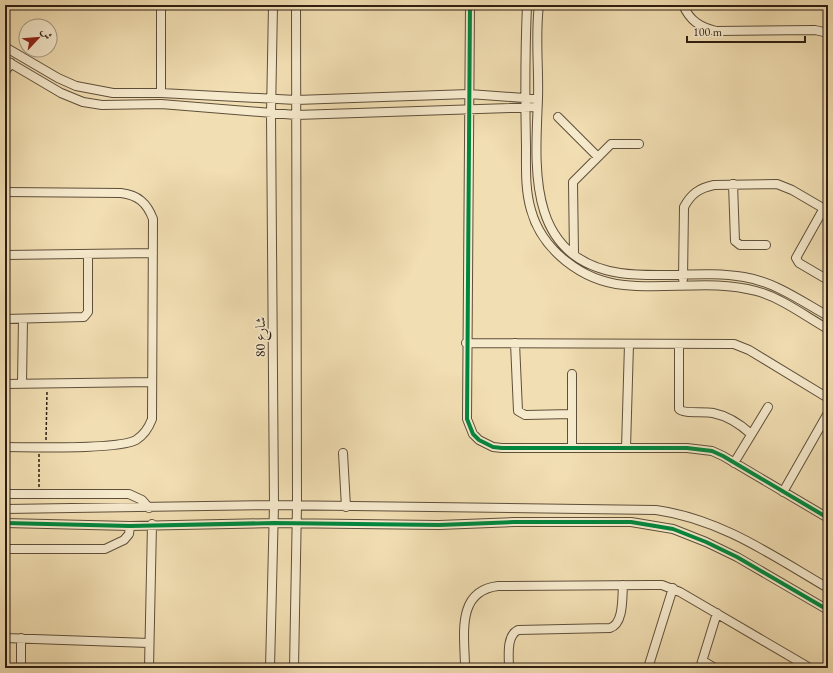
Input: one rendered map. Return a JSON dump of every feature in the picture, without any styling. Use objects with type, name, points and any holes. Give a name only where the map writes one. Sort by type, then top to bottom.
[{"type":"street","points":[[161,5],[161,93]]},
{"type":"street","name":"شارع 80","points":[[270,668],[274,523],[271,114],[273,5]]},
{"type":"street","points":[[294,668],[297,524],[296,5]]},
{"type":"street","points":[[470,5],[466,343],[467,419],[473,434],[479,440],[493,447],[502,448],[700,449],[712,451],[828,518]]},
{"type":"street","points":[[527,5],[525,107],[528,198],[536,223],[546,241],[555,251],[576,268],[606,282],[646,287],[722,285],[757,291],[774,298],[828,329]]},
{"type":"street","points":[[539,5],[537,103],[539,197],[549,225],[557,237],[574,254],[589,264],[611,271],[644,274],[731,276],[762,281],[779,288],[828,316]]},
{"type":"street","points":[[683,5],[687,14],[695,23],[704,28],[716,31],[815,30],[828,33]]},
{"type":"street","points":[[5,47],[58,78],[76,86],[113,93],[161,93],[296,100],[469,94],[525,98],[537,103]]},
{"type":"street","points":[[5,72],[8,62],[61,93],[83,102],[102,105],[161,104],[296,115],[525,107],[537,103]]},
{"type":"street","points":[[558,117],[598,156]]},
{"type":"street","points":[[574,254],[573,182],[611,144],[639,144]]},
{"type":"street","points":[[683,286],[684,207],[689,199],[704,187],[733,184],[777,184],[792,190],[826,210],[796,258],[798,263],[828,280]]},
{"type":"street","points":[[733,184],[736,241],[740,245],[766,245]]},
{"type":"street","points":[[5,192],[132,194],[142,200],[149,209],[153,220],[152,419],[149,427],[136,440],[116,445],[5,447]]},
{"type":"street","points":[[5,255],[153,253]]},
{"type":"street","points":[[5,319],[82,318],[86,316],[88,312],[88,254]]},
{"type":"street","points":[[22,384],[23,319]]},
{"type":"street","points":[[466,343],[726,344],[742,346],[828,398]]},
{"type":"street","points":[[515,343],[518,411],[525,415],[572,414]]},
{"type":"street","points":[[626,448],[629,344]]},
{"type":"street","points":[[679,344],[679,410],[683,412],[699,411],[713,413],[727,417],[740,424],[751,434]]},
{"type":"street","points":[[572,374],[572,448]]},
{"type":"street","points":[[5,384],[152,382]]},
{"type":"street","points":[[734,463],[768,406]]},
{"type":"street","points":[[783,492],[828,413]]},
{"type":"street","points":[[344,453],[346,507]]},
{"type":"street","points":[[5,494],[129,494],[142,500],[149,508]]},
{"type":"street","points":[[5,509],[297,505],[346,507],[633,510],[679,514],[702,520],[754,545],[828,588]]},
{"type":"street","points":[[5,523],[130,526],[152,524],[274,523],[440,525],[514,522],[631,522],[673,529],[706,542],[737,557],[828,610]]},
{"type":"street","points":[[149,668],[152,524]]},
{"type":"street","points":[[5,549],[105,549],[124,540],[129,534],[130,526]]},
{"type":"street","points":[[509,668],[510,640],[512,634],[518,630],[610,628],[616,626],[619,620],[623,585]]},
{"type":"street","points":[[465,668],[466,612],[472,599],[484,590],[498,586],[623,585],[662,585],[673,588],[810,668]]},
{"type":"street","points":[[648,668],[673,588]]},
{"type":"street","points":[[715,668],[701,664],[717,613]]},
{"type":"street","points":[[5,638],[149,643]]},
{"type":"street","points":[[21,638],[21,668]]},
{"type":"path","points":[[39,494],[47,384]]},
{"type":"cycle path","points":[[470,5],[467,419],[473,434],[479,440],[493,447],[502,448],[687,448],[712,451],[828,518]]},
{"type":"cycle path","points":[[5,523],[130,526],[274,523],[439,525],[514,522],[631,522],[673,529],[706,542],[737,557],[828,610]]}]
